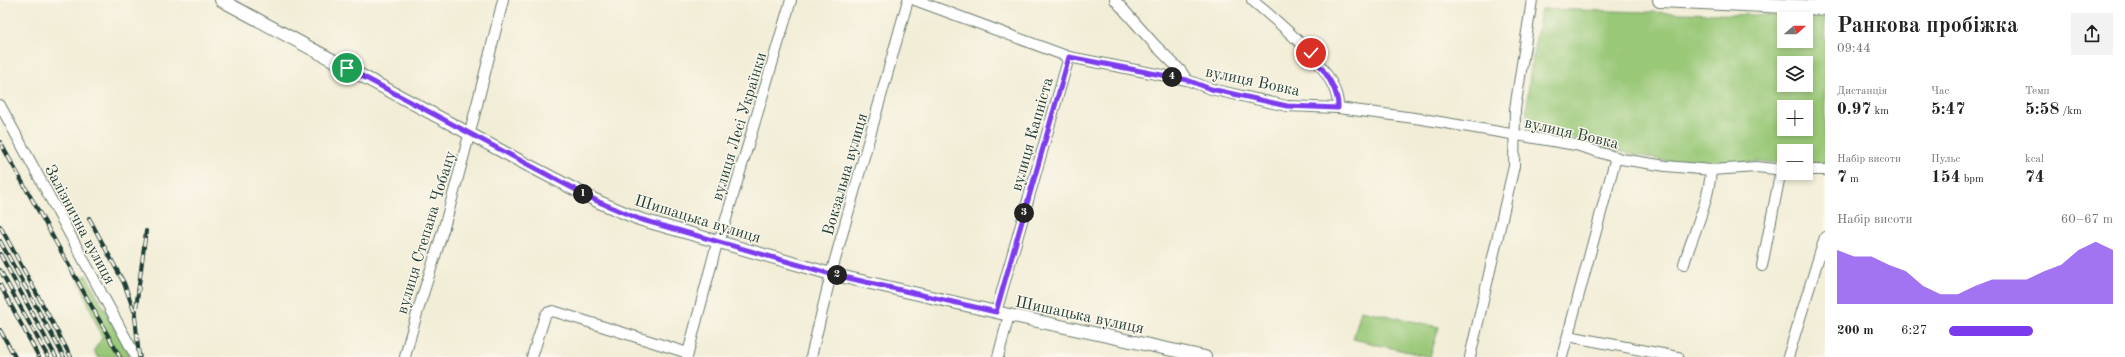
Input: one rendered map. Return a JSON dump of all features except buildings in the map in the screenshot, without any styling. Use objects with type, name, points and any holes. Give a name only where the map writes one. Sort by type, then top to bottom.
[{"type":"main road","points":[[1660,0],[1825,8]]},
{"type":"street","name":"Шишацька вулиця","points":[[221,0],[471,135],[599,202],[639,219],[717,243],[831,274],[1189,355],[1205,357]]},
{"type":"street","name":"вулиця Степана Чобану","points":[[405,357],[414,320],[434,262],[471,135],[503,0]]},
{"type":"street","name":"вулиця Лесі Українки","points":[[532,357],[545,316],[547,312],[553,311],[687,355],[717,243],[721,236],[791,0]]},
{"type":"street","name":"Вокзальна вулиця","points":[[810,357],[831,274],[908,0]]},
{"type":"street","name":"вулиця Вовка","points":[[915,0],[1069,57],[1187,80],[1211,89],[1287,106],[1338,108],[1422,119],[1576,145],[1616,157],[1666,166],[1711,170],[1757,167],[1777,169]]},
{"type":"street","points":[[1115,0],[1155,45],[1181,71],[1187,80]]},
{"type":"street","points":[[1252,0],[1311,53],[1335,90],[1338,100],[1338,108]]},
{"type":"street","points":[[1470,357],[1514,166],[1515,110],[1532,0]]},
{"type":"street","name":"вулиця Капніста","points":[[996,312],[1069,57]]},
{"type":"street","name":"Залізнична вулиця","points":[[0,105],[136,357]]},
{"type":"street","points":[[1562,357],[1616,157]]},
{"type":"street","points":[[1684,264],[1710,183],[1711,170]]},
{"type":"street","points":[[1813,170],[1825,170]]},
{"type":"street","name":"вулиця Вовка","points":[[1762,266],[1781,180]]},
{"type":"street","points":[[1788,357],[1825,237]]},
{"type":"street","points":[[998,357],[1009,315]]},
{"type":"street","points":[[1568,336],[1678,357]]},
{"type":"green space","points":[[1541,9],[1777,16],[1777,48],[1813,48],[1813,17],[1825,17],[1825,163],[1813,163],[1813,144],[1777,144],[1777,163],[1759,161],[1714,166],[1666,161],[1588,145],[1570,137],[1527,129],[1531,69]]},
{"type":"green space","points":[[86,275],[131,357],[97,357],[94,350],[102,338],[79,280]]},
{"type":"green space","points":[[1361,310],[1439,327],[1430,357],[1353,339]]},
{"type":"railway","points":[[0,142],[120,357]]},
{"type":"railway","points":[[89,218],[124,283],[134,311]]},
{"type":"railway","points":[[0,226],[71,357]]},
{"type":"railway","points":[[139,357],[135,316],[146,231]]},
{"type":"railway","points":[[0,241],[64,357]]},
{"type":"railway","points":[[0,254],[56,357]]},
{"type":"railway","points":[[0,270],[48,357]]},
{"type":"railway","points":[[0,285],[39,357]]},
{"type":"railway","points":[[0,330],[15,357]]},
{"type":"route","points":[[347,68],[599,202],[639,219],[717,243],[831,274],[996,312],[1069,57],[1187,80],[1211,89],[1287,106],[1338,108],[1338,100],[1335,90],[1311,53]]}]
